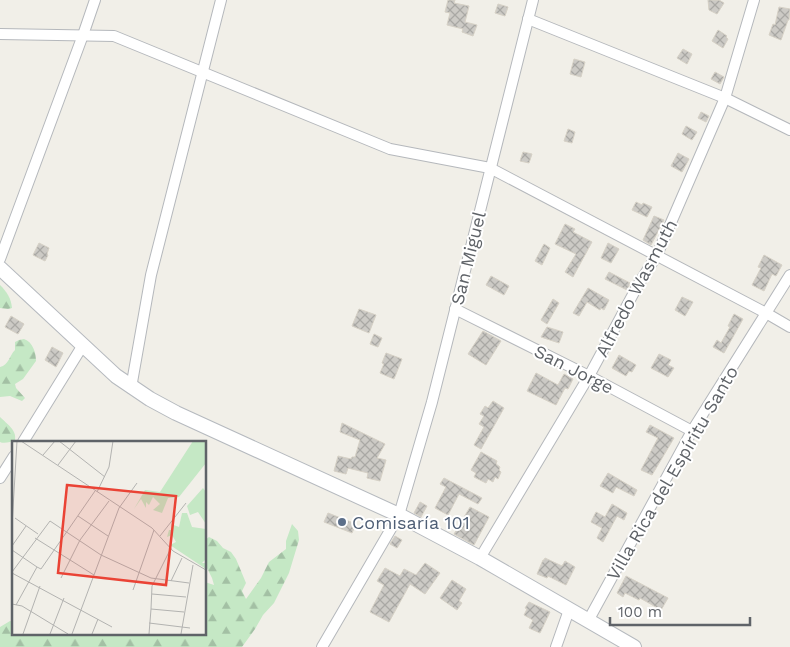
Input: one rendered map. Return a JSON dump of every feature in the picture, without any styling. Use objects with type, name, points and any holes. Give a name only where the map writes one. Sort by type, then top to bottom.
[{"type":"main road","points":[[0,268],[131,388],[176,413],[399,515],[480,558],[634,647]]},
{"type":"street","points":[[0,259],[83,35],[94,0]]},
{"type":"street","points":[[131,388],[151,275],[222,0]]},
{"type":"street","name":"San Miguel","points":[[322,647],[399,515],[432,402],[533,0]]},
{"type":"street","name":"Alfredo Wasmuth","points":[[480,558],[589,376],[638,285],[657,255],[725,98],[754,0]]},
{"type":"street","points":[[528,19],[725,98],[790,130]]},
{"type":"street","points":[[0,34],[114,36],[390,148],[490,168],[790,327]]},
{"type":"street","name":"Villa Rica del Espíritu Santo","points":[[588,621],[692,431],[790,275]]},
{"type":"street","name":"San Jorge","points":[[455,309],[589,376],[692,431]]},
{"type":"street","points":[[24,441],[83,345]]},
{"type":"street","points":[[0,478],[12,459]]},
{"type":"street","points":[[556,647],[569,610]]},
{"type":"green space","points":[[0,285],[8,295],[12,308],[0,308]]},
{"type":"green space","points":[[24,339],[33,348],[36,361],[23,379],[15,384],[16,388],[25,398],[22,401],[10,396],[0,397],[0,367],[7,362],[15,350],[15,342]]},
{"type":"green space","points":[[0,417],[13,430],[15,440],[0,442]]},
{"type":"green space","points":[[292,524],[298,531],[299,540],[289,573],[274,603],[263,615],[242,647],[0,647],[0,627],[10,621],[12,622],[12,634],[206,634],[206,582],[214,585],[206,566],[206,539],[209,537],[217,541],[223,548],[231,552],[236,559],[246,583],[242,591],[246,599],[261,578],[269,562],[286,549],[286,541]]},
{"type":"building","points":[[448,0],[455,0],[454,3],[469,6],[465,22],[477,25],[473,36],[462,32],[463,29],[447,25],[450,13],[445,12]]},
{"type":"building","points":[[708,0],[719,0],[724,3],[717,14],[709,10]]},
{"type":"building","points":[[498,4],[508,7],[505,16],[495,13]]},
{"type":"building","points":[[779,7],[790,9],[789,20],[781,40],[769,35],[773,24],[775,25]]},
{"type":"building","points":[[718,30],[727,36],[728,39],[723,48],[712,41]]},
{"type":"building","points":[[683,49],[692,54],[687,64],[677,58]]},
{"type":"building","points":[[574,59],[585,62],[581,77],[570,74]]},
{"type":"building","points":[[715,72],[724,77],[720,84],[711,79]]},
{"type":"building","points":[[701,112],[709,116],[706,122],[698,118]]},
{"type":"building","points":[[686,126],[697,132],[692,140],[682,134]]},
{"type":"building","points":[[568,129],[575,132],[572,143],[564,141]]},
{"type":"building","points":[[523,152],[532,154],[529,163],[520,161]]},
{"type":"building","points":[[678,153],[689,159],[682,172],[671,166]]},
{"type":"building","points":[[636,202],[652,207],[647,217],[632,210]]},
{"type":"building","points":[[654,216],[664,220],[651,245],[643,240]]},
{"type":"building","points":[[565,224],[575,229],[573,232],[592,242],[573,277],[565,272],[576,254],[555,244]]},
{"type":"building","points":[[39,243],[49,248],[45,261],[33,255]]},
{"type":"building","points":[[608,243],[619,249],[611,263],[601,258]]},
{"type":"building","points":[[544,244],[550,248],[542,265],[535,261]]},
{"type":"building","points":[[764,255],[782,265],[776,276],[772,274],[764,291],[752,285],[761,268],[758,267]]},
{"type":"building","points":[[609,272],[630,283],[627,290],[605,279]]},
{"type":"building","points":[[491,276],[509,286],[504,295],[486,285]]},
{"type":"building","points":[[588,288],[609,300],[604,310],[601,308],[600,310],[587,302],[579,316],[573,313]]},
{"type":"building","points":[[682,297],[693,302],[685,316],[675,310]]},
{"type":"building","points":[[553,299],[559,303],[547,324],[541,320]]},
{"type":"building","points":[[359,309],[376,315],[369,333],[352,326]]},
{"type":"building","points":[[734,314],[743,319],[724,353],[713,347],[717,340],[721,343],[730,327],[728,326]]},
{"type":"building","points":[[11,316],[24,324],[18,334],[5,327]]},
{"type":"building","points":[[547,327],[563,332],[559,343],[541,337]]},
{"type":"building","points":[[483,331],[501,341],[486,365],[468,354]]},
{"type":"building","points":[[374,334],[382,338],[378,347],[370,344]]},
{"type":"building","points":[[52,347],[63,353],[56,367],[45,360]]},
{"type":"building","points":[[386,353],[402,359],[394,379],[380,373]]},
{"type":"building","points":[[659,354],[671,360],[668,365],[674,368],[668,377],[651,368]]},
{"type":"building","points":[[619,355],[636,365],[632,372],[629,371],[626,376],[612,368]]},
{"type":"building","points":[[536,373],[558,385],[564,374],[573,379],[568,389],[565,388],[556,405],[527,391]]},
{"type":"building","points":[[493,401],[504,408],[481,449],[474,445],[484,427],[479,424],[484,416],[480,414],[485,406],[488,408]]},
{"type":"building","points":[[342,423],[385,444],[377,458],[386,460],[380,481],[367,478],[368,473],[348,468],[346,474],[334,471],[338,456],[351,459],[355,457],[360,440],[340,432]]},
{"type":"building","points":[[650,425],[674,438],[652,475],[641,470],[658,438],[646,432]]},
{"type":"building","points":[[481,452],[497,461],[496,464],[500,467],[499,470],[501,472],[498,479],[495,477],[493,482],[488,479],[486,483],[474,477],[476,473],[471,470]]},
{"type":"building","points":[[608,473],[637,490],[634,496],[616,487],[613,493],[600,486]]},
{"type":"building","points":[[444,478],[482,498],[478,504],[459,494],[448,515],[435,508],[446,487],[440,484]]},
{"type":"building","points":[[420,502],[427,506],[421,517],[414,513]]},
{"type":"building","points":[[612,504],[627,513],[624,520],[617,516],[603,542],[597,538],[602,528],[591,522],[596,512],[605,517]]},
{"type":"building","points":[[470,507],[489,517],[474,545],[454,534]]},
{"type":"building","points":[[328,513],[356,524],[352,533],[324,522]]},
{"type":"building","points":[[395,536],[402,540],[397,548],[390,544]]},
{"type":"building","points":[[545,558],[562,566],[565,561],[575,567],[566,585],[548,576],[547,578],[537,574]]},
{"type":"building","points":[[425,563],[440,573],[425,594],[410,584],[389,622],[370,612],[384,585],[377,581],[385,568],[400,576],[404,569],[416,575]]},
{"type":"building","points":[[626,576],[668,598],[661,610],[640,598],[639,600],[625,593],[623,597],[617,593]]},
{"type":"building","points":[[452,580],[466,589],[459,601],[462,603],[457,610],[440,598]]},
{"type":"building","points":[[529,602],[550,612],[540,633],[529,628],[533,620],[524,615],[527,609],[525,608]]},
{"type":"place","name":"Comisaría 101","points":[[342,522]]}]
